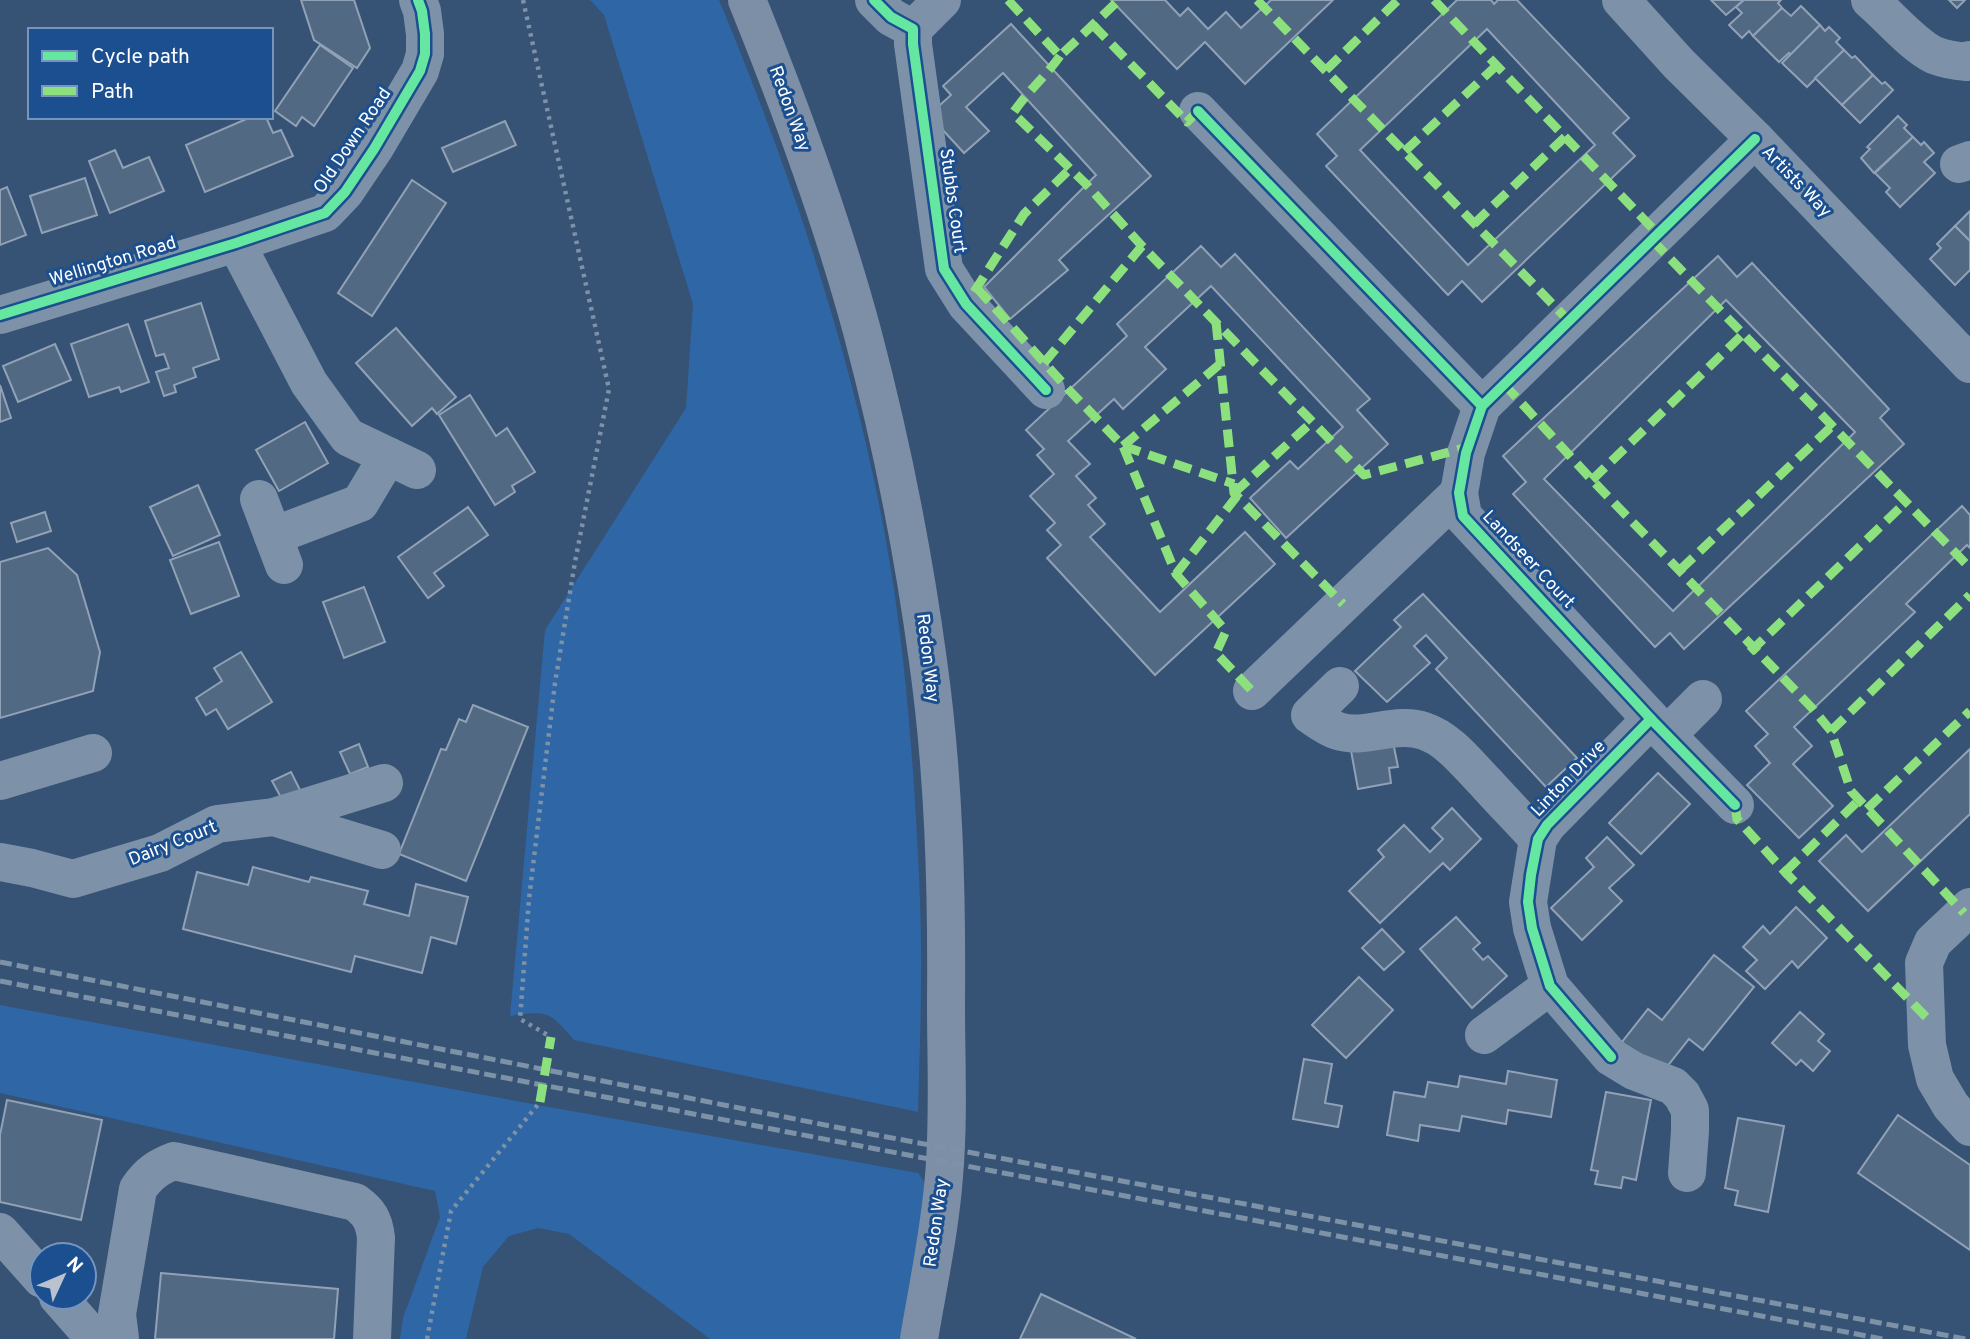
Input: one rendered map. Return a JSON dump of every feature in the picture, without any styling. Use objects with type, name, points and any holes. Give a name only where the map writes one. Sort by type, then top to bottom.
[{"type":"main road","name":"Redon Way","points":[[747,0],[809,166],[861,329],[900,496],[929,665],[939,759],[946,872],[946,1095],[944,1177],[919,1339]]},
{"type":"street","name":"Old Down Road","points":[[236,243],[325,213],[345,192],[420,71],[425,54],[425,34],[418,0]]},
{"type":"street","points":[[874,0],[891,18],[913,29],[942,0]]},
{"type":"street","points":[[1870,0],[1932,54],[1969,64]]},
{"type":"street","name":"Artists Way","points":[[1624,1],[1679,64],[1755,139],[1970,364]]},
{"type":"street","name":"Stubbs Court","points":[[913,29],[944,269],[966,304],[1045,390]]},
{"type":"street","points":[[1198,111],[1482,406]]},
{"type":"street","points":[[1252,691],[1459,493],[1466,453],[1482,406],[1755,139]]},
{"type":"street","name":"Wellington Road","points":[[0,314],[236,243]]},
{"type":"street","points":[[236,243],[309,383],[348,437],[402,463],[360,503],[278,551],[259,499]]},
{"type":"street","name":"Landseer Court","points":[[1459,493],[1463,516],[1735,805]]},
{"type":"street","points":[[1340,686],[1310,715],[1340,732],[1356,734],[1393,727],[1423,730],[1437,737],[1461,757],[1538,839]]},
{"type":"street","name":"Linton Drive","points":[[1687,1173],[1690,1110],[1682,1095],[1673,1086],[1634,1071],[1611,1057],[1550,986],[1532,928],[1528,902],[1538,839],[1547,825],[1659,727],[1703,699]]},
{"type":"street","points":[[0,781],[93,753]]},
{"type":"street","name":"Dairy Court","points":[[0,862],[74,878],[160,853],[218,824],[274,817],[384,783]]},
{"type":"street","name":"Dairy Court","points":[[274,817],[382,850]]},
{"type":"street","points":[[1970,907],[1933,942],[1924,963],[1935,1037],[1935,1079],[1951,1106],[1970,1127]]},
{"type":"street","points":[[1484,1035],[1550,986]]},
{"type":"street","points":[[120,1339],[117,1314],[138,1189],[147,1176],[160,1166],[174,1161],[355,1202],[368,1211],[376,1238],[372,1339]]},
{"type":"street","points":[[0,1232],[28,1263]]},
{"type":"street","points":[[70,1311],[95,1339]]},
{"type":"path","points":[[523,0],[610,389],[575,562],[557,670],[529,899],[520,1020],[551,1037]]},
{"type":"path","points":[[427,1339],[451,1211],[540,1102]]},
{"type":"shaded area","points":[[590,0],[719,0],[798,207],[842,348],[877,492],[905,675],[920,908],[918,1112],[574,1040],[547,1015],[533,1013],[510,1016],[545,630],[686,408],[693,304],[604,15]]},
{"type":"shaded area","points":[[0,1005],[918,1173],[926,1184],[903,1339],[710,1339],[569,1234],[538,1228],[509,1236],[483,1267],[466,1339],[400,1339],[403,1318],[440,1217],[435,1191],[0,1093]]},
{"type":"building","points":[[301,0],[354,0],[370,48],[357,68],[314,40]]},
{"type":"building","points":[[1111,0],[1165,0],[1180,16],[1188,8],[1208,29],[1226,12],[1241,28],[1271,0],[1333,0],[1245,84],[1205,42],[1177,69]]},
{"type":"building","points":[[1457,0],[1491,0],[1494,4],[1498,0],[1517,0],[1629,118],[1613,133],[1635,156],[1482,302],[1462,281],[1448,295],[1326,166],[1337,156],[1317,134]],"holes":[[[1487,29],[1595,145],[1468,265],[1360,150]]]},
{"type":"building","points":[[1711,0],[1744,0],[1726,15]]},
{"type":"building","points":[[1744,0],[1781,0],[1778,3],[1782,8],[1753,36],[1749,31],[1742,38],[1729,25],[1742,13],[1736,7]]},
{"type":"building","points":[[1949,0],[1965,0],[1957,8]]},
{"type":"building","points":[[1801,6],[1820,25],[1791,55],[1789,53],[1779,62],[1753,36],[1782,8],[1791,16]]},
{"type":"building","points":[[1011,24],[1151,176],[1059,260],[1068,270],[1010,319],[984,287],[1096,175],[1003,73],[966,107],[989,131],[964,153],[929,115],[951,95],[943,86]]},
{"type":"building","points":[[1820,25],[1825,31],[1829,27],[1840,38],[1836,42],[1844,50],[1807,87],[1782,63]]},
{"type":"building","points":[[320,45],[353,68],[314,126],[302,117],[296,126],[275,111]]},
{"type":"building","points":[[1844,50],[1852,58],[1855,56],[1873,75],[1842,105],[1815,78]]},
{"type":"building","points":[[1873,75],[1893,90],[1860,123],[1842,105]]},
{"type":"building","points":[[1898,116],[1913,137],[1874,173],[1861,158],[1870,149],[1867,147]]},
{"type":"building","points":[[246,119],[267,119],[273,133],[281,130],[293,156],[205,192],[186,145]]},
{"type":"building","points":[[505,121],[516,145],[453,172],[442,148]]},
{"type":"building","points":[[1913,137],[1921,145],[1924,142],[1934,153],[1924,162],[1935,173],[1900,207],[1886,192],[1890,188],[1875,173]]},
{"type":"building","points":[[115,150],[123,168],[149,157],[164,191],[110,213],[89,161]]},
{"type":"building","points":[[85,178],[97,215],[42,233],[30,196]]},
{"type":"building","points":[[412,180],[446,203],[372,316],[338,293]]},
{"type":"building","points":[[7,187],[26,235],[0,245],[0,190]]},
{"type":"building","points":[[1970,211],[1970,241],[1955,226]]},
{"type":"building","points":[[1955,226],[1970,241],[1970,270],[1955,285],[1930,259],[1941,248],[1937,244]]},
{"type":"building","points":[[1201,246],[1221,267],[1235,254],[1370,399],[1357,410],[1388,444],[1286,538],[1250,498],[1290,461],[1298,469],[1343,427],[1211,286],[1145,347],[1166,369],[1123,409],[1114,399],[1068,441],[1090,464],[1076,476],[1096,498],[1088,505],[1105,524],[1090,537],[1160,612],[1245,532],[1275,564],[1155,675],[1047,558],[1061,545],[1047,530],[1055,523],[1030,496],[1054,474],[1037,455],[1044,449],[1026,430],[1127,336],[1117,324]]},
{"type":"building","points":[[1718,256],[1737,277],[1752,263],[1889,409],[1880,418],[1904,444],[1684,649],[1670,633],[1655,647],[1513,494],[1526,482],[1503,456]],"holes":[[[1726,300],[1855,432],[1673,611],[1544,479]]]},
{"type":"building","points":[[201,303],[219,359],[193,368],[196,377],[174,385],[176,392],[164,396],[156,372],[169,368],[164,354],[156,356],[145,321]]},
{"type":"building","points":[[128,324],[149,382],[121,392],[119,387],[89,397],[71,344]]},
{"type":"building","points":[[396,328],[456,397],[437,414],[432,408],[412,426],[356,363]]},
{"type":"building","points":[[55,344],[71,380],[18,402],[3,366]]},
{"type":"building","points":[[0,385],[11,418],[0,422]]},
{"type":"building","points":[[470,395],[496,436],[507,428],[535,472],[512,486],[515,492],[495,505],[439,415]]},
{"type":"building","points":[[305,422],[328,463],[279,491],[256,450]]},
{"type":"building","points":[[198,485],[220,535],[173,556],[150,507]]},
{"type":"building","points":[[1962,506],[1970,515],[1970,548],[1967,545],[1906,604],[1915,612],[1794,727],[1812,746],[1793,764],[1833,806],[1799,838],[1747,785],[1770,763],[1755,746],[1768,734],[1746,711]]},
{"type":"building","points":[[468,507],[488,535],[434,573],[444,586],[428,598],[398,557]]},
{"type":"building","points":[[45,512],[51,531],[17,542],[11,523]]},
{"type":"building","points":[[219,542],[239,596],[191,614],[170,560]]},
{"type":"building","points":[[48,548],[77,575],[100,652],[93,691],[0,718],[0,562]]},
{"type":"building","points":[[364,587],[385,642],[344,658],[323,602]]},
{"type":"building","points":[[1423,594],[1577,758],[1546,787],[1436,669],[1447,658],[1426,635],[1414,646],[1430,663],[1387,702],[1355,671],[1401,627],[1394,620]]},
{"type":"building","points":[[241,652],[272,702],[228,729],[216,709],[206,715],[196,698],[222,681],[214,668]]},
{"type":"building","points":[[473,705],[528,727],[466,881],[399,854],[441,749],[446,750],[459,719],[466,722]]},
{"type":"building","points":[[1392,737],[1398,767],[1389,768],[1391,783],[1358,789],[1350,745]]},
{"type":"building","points":[[359,744],[368,767],[350,774],[340,752]]},
{"type":"building","points":[[1970,749],[1970,814],[1868,911],[1819,861],[1846,835],[1862,852]]},
{"type":"building","points":[[291,772],[302,794],[284,803],[272,781]]},
{"type":"building","points":[[1658,773],[1690,804],[1641,854],[1609,823]]},
{"type":"building","points":[[1452,808],[1481,839],[1450,870],[1443,863],[1380,923],[1349,891],[1384,857],[1378,850],[1404,825],[1430,852],[1443,839],[1432,828]]},
{"type":"building","points":[[1607,837],[1634,865],[1609,888],[1622,901],[1582,940],[1551,908],[1594,867],[1586,858]]},
{"type":"building","points":[[253,867],[309,882],[311,877],[368,891],[364,904],[409,916],[416,884],[468,897],[456,944],[431,937],[422,973],[355,956],[351,972],[183,929],[197,872],[248,885]]},
{"type":"building","points":[[1796,907],[1827,938],[1798,968],[1792,961],[1765,989],[1746,971],[1757,960],[1743,947],[1763,926],[1770,934]]},
{"type":"building","points":[[1456,917],[1480,943],[1473,949],[1483,960],[1488,956],[1507,976],[1472,1008],[1420,949]]},
{"type":"building","points":[[1382,929],[1404,952],[1384,970],[1362,948]]},
{"type":"building","points":[[1714,955],[1754,987],[1703,1050],[1689,1039],[1658,1078],[1622,1042],[1648,1009],[1662,1020]]},
{"type":"building","points":[[1359,977],[1393,1010],[1346,1058],[1312,1025]]},
{"type":"building","points":[[1800,1012],[1824,1034],[1818,1041],[1830,1051],[1813,1071],[1801,1060],[1796,1065],[1772,1043]]},
{"type":"building","points":[[1304,1059],[1332,1064],[1325,1103],[1342,1106],[1338,1127],[1293,1119]]},
{"type":"building","points":[[1508,1071],[1557,1080],[1551,1117],[1508,1110],[1506,1124],[1462,1116],[1459,1131],[1420,1125],[1418,1141],[1387,1135],[1394,1092],[1425,1097],[1428,1082],[1458,1087],[1460,1076],[1506,1084]]},
{"type":"building","points":[[1606,1092],[1651,1100],[1636,1180],[1623,1177],[1621,1188],[1595,1184],[1598,1171],[1591,1170]]},
{"type":"building","points":[[7,1100],[102,1120],[81,1220],[0,1202],[0,1135]]},
{"type":"building","points":[[1898,1115],[1970,1165],[1970,1250],[1858,1173]]},
{"type":"building","points":[[1738,1118],[1784,1126],[1768,1212],[1735,1205],[1738,1191],[1725,1188]]},
{"type":"building","points":[[161,1273],[338,1289],[334,1339],[155,1339]]},
{"type":"building","points":[[1041,1294],[1136,1339],[1020,1339]]},
{"type":"railway","points":[[0,962],[871,1134],[1966,1339]]},
{"type":"railway","points":[[0,981],[1883,1339]]},
{"type":"marked path","points":[[1008,0],[1060,56],[1119,0]]},
{"type":"marked path","points":[[1257,0],[1569,321]]},
{"type":"marked path","points":[[1326,70],[1398,0]]},
{"type":"marked path","points":[[1434,0],[1658,234]]},
{"type":"marked path","points":[[1093,25],[1187,122],[1198,111]]},
{"type":"marked path","points":[[1060,56],[1013,113],[1086,184],[1142,246],[1364,475],[1468,447]]},
{"type":"marked path","points":[[1405,151],[1496,66]]},
{"type":"marked path","points":[[1474,224],[1565,137]]},
{"type":"marked path","points":[[974,292],[1024,214],[1070,169]]},
{"type":"marked path","points":[[1652,240],[1970,568]]},
{"type":"marked path","points":[[1044,363],[1142,246]]},
{"type":"marked path","points":[[977,288],[1123,446],[1176,574],[1226,631],[1216,653],[1252,691]]},
{"type":"marked path","points":[[1216,322],[1234,493],[1343,604]]},
{"type":"marked path","points":[[1592,480],[1742,335]]},
{"type":"marked path","points":[[1123,446],[1220,364]]},
{"type":"marked path","points":[[1504,384],[1592,480],[1813,709],[1831,731],[1851,791],[1964,913]]},
{"type":"marked path","points":[[1234,493],[1313,421]]},
{"type":"marked path","points":[[1680,570],[1832,426]]},
{"type":"marked path","points":[[1123,446],[1234,484]]},
{"type":"marked path","points":[[1176,574],[1237,496]]},
{"type":"marked path","points":[[1750,652],[1906,502]]},
{"type":"marked path","points":[[1831,731],[1970,595]]},
{"type":"marked path","points":[[1867,809],[1970,711]]},
{"type":"marked path","points":[[1785,872],[1859,800]]},
{"type":"marked path","points":[[1735,805],[1737,819],[1926,1017]]},
{"type":"marked path","points":[[540,1102],[551,1037]]},
{"type":"cycle path","points":[[0,315],[325,213],[345,192],[374,149],[420,71],[425,54],[425,34],[418,0]]},
{"type":"cycle path","points":[[874,0],[891,17],[913,29],[944,269],[966,304],[1046,390]]},
{"type":"cycle path","points":[[1198,111],[1482,406]]},
{"type":"cycle path","points":[[1735,805],[1651,719],[1463,516],[1459,493],[1466,453],[1482,406],[1755,139]]},
{"type":"cycle path","points":[[1611,1057],[1550,986],[1532,928],[1528,902],[1531,875],[1538,839],[1547,825],[1651,719]]}]
